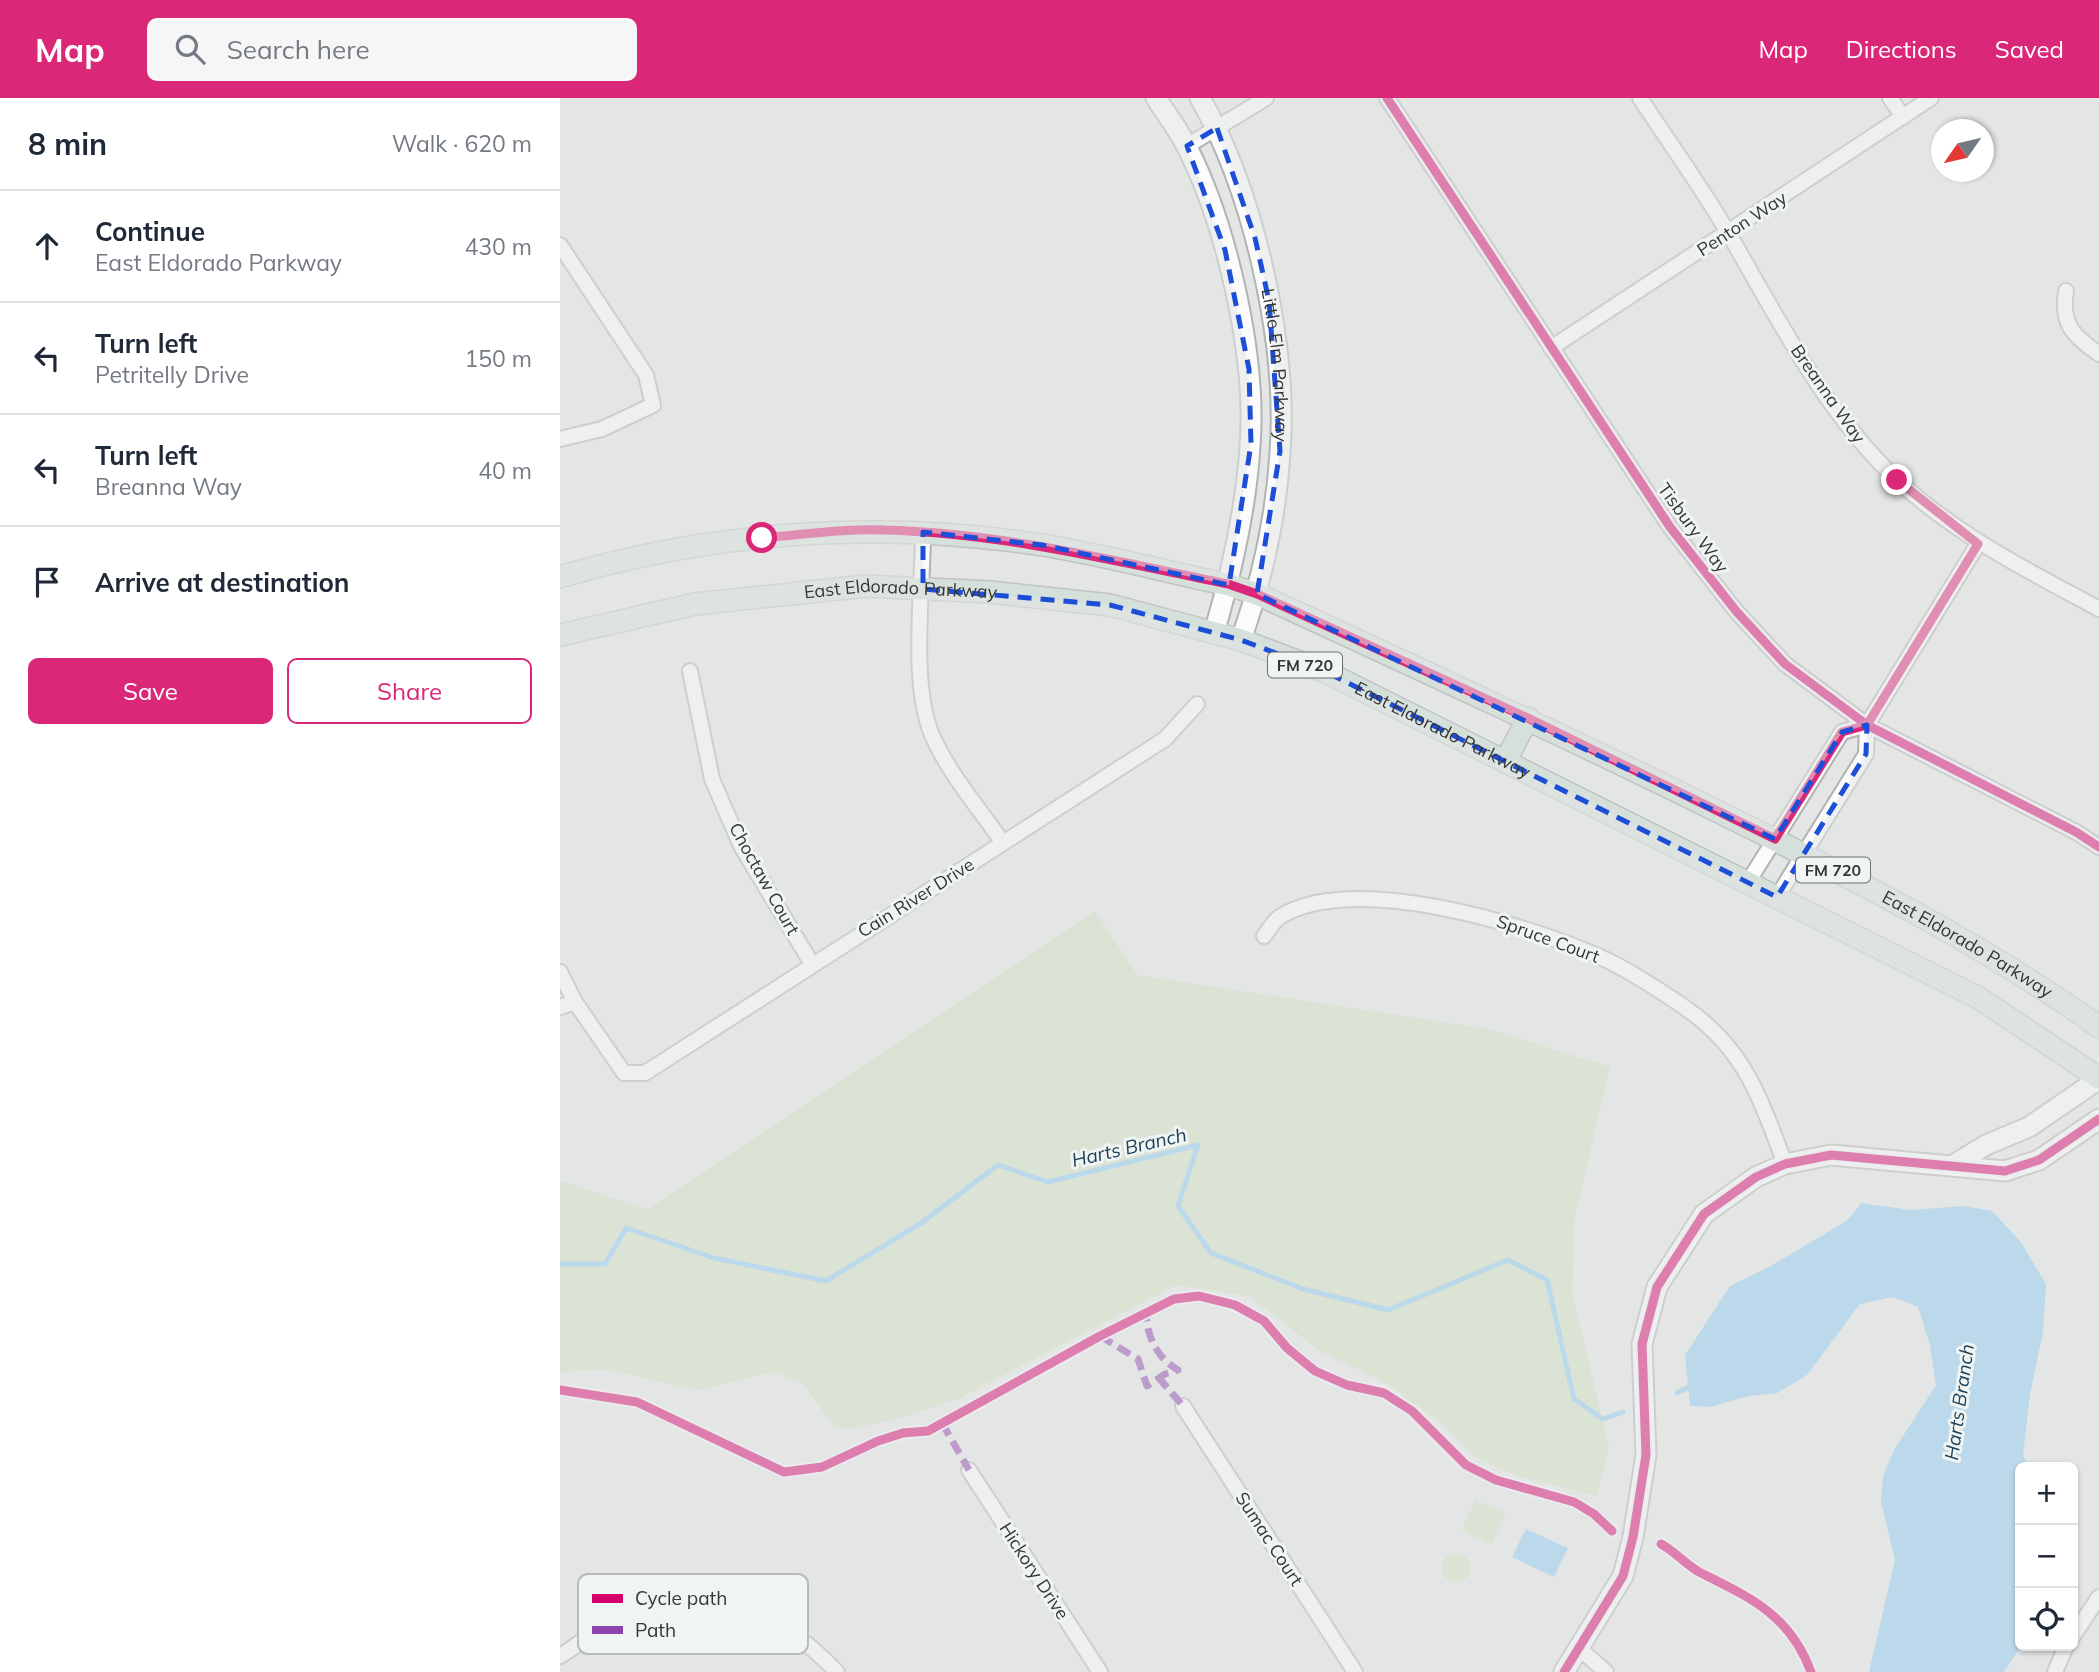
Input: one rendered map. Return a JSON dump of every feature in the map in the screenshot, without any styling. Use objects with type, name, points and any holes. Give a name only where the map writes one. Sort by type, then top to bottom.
[{"type":"main road","name":"Little Elm Parkway","points":[[1156,98],[1187,146],[1225,250],[1249,369],[1251,444],[1241,532],[1214,633]]},
{"type":"main road","name":"Little Elm Parkway","points":[[1200,98],[1217,128],[1255,238],[1269,301],[1278,372],[1280,451],[1270,530],[1257,594],[1241,640]]},
{"type":"main road","name":"East Eldorado Parkway","points":[[560,577],[723,543],[882,529],[1042,545],[1228,584],[1257,594],[1528,718],[1775,839],[1990,954],[2099,1027]]},
{"type":"main road","name":"East Eldorado Parkway","points":[[560,635],[695,604],[866,586],[990,592],[1110,606],[1241,640],[1325,673],[1977,997],[2099,1078]]},
{"type":"main road","points":[[1505,762],[1528,718]]},
{"type":"main road","points":[[1955,1164],[1986,1145],[2029,1127],[2099,1078]]},
{"type":"main road","points":[[1564,1672],[1623,1576],[1633,1537],[1646,1455],[1642,1344],[1657,1287],[1703,1214],[1756,1177],[1785,1164],[1831,1155],[1955,1164],[2005,1171],[2039,1160],[2099,1119]]},
{"type":"street","points":[[1187,146],[1266,98]]},
{"type":"street","name":"Tisbury Way","points":[[1387,98],[1670,527],[1736,611],[1785,664],[1867,725],[2076,832],[2099,847]]},
{"type":"street","name":"Breanna Way","points":[[1640,98],[1728,233],[1803,363],[1852,430],[1897,480],[1978,544],[2099,609]]},
{"type":"street","points":[[1890,98],[1903,117]]},
{"type":"street","name":"Penton Way","points":[[1551,348],[1931,98]]},
{"type":"street","points":[[560,245],[646,375],[653,405],[602,429],[560,439]]},
{"type":"street","points":[[2066,291],[2063,313],[2067,324],[2099,354]]},
{"type":"street","points":[[923,532],[919,675],[928,721],[944,758],[1003,843]]},
{"type":"street","points":[[1777,897],[1866,754],[1867,725],[1978,544]]},
{"type":"street","name":"Choctaw Court","points":[[690,670],[712,779],[741,846],[812,964]]},
{"type":"street","name":"Cain River Drive","points":[[575,1002],[624,1073],[645,1073],[1165,739],[1197,704]]},
{"type":"street","points":[[1748,882],[1842,732],[1867,725]]},
{"type":"street","name":"Spruce Court","points":[[1264,936],[1279,917],[1318,901],[1373,900],[1427,905],[1489,919],[1603,958],[1707,1024],[1732,1051],[1756,1088],[1785,1164]]},
{"type":"street","points":[[560,972],[575,1002],[560,1007]]},
{"type":"street","name":"Sumac Court","points":[[1183,1406],[1355,1672]]},
{"type":"street","name":"Hickory Drive","points":[[969,1470],[1100,1672]]},
{"type":"street","points":[[2078,1628],[2099,1597]]},
{"type":"street","points":[[560,1656],[578,1644]]},
{"type":"street","points":[[808,1646],[837,1672]]},
{"type":"street","points":[[1580,1649],[1606,1672]]},
{"type":"street","points":[[2055,1672],[2064,1651]]},
{"type":"highlighted area","points":[[1217,128],[1255,238],[1269,301],[1280,451],[1257,594],[1775,839],[1842,732],[1867,725],[1866,754],[1777,897],[1326,672],[1241,640],[1110,605],[923,589],[923,532],[1042,545],[1229,585],[1251,444],[1249,369],[1225,250],[1187,146]]},
{"type":"green space","points":[[1095,911],[1137,975],[1489,1029],[1610,1067],[1575,1217],[1572,1294],[1609,1446],[1597,1496],[1522,1477],[1481,1461],[1441,1423],[1384,1382],[1318,1350],[1251,1297],[1176,1285],[958,1399],[904,1417],[855,1428],[834,1427],[802,1382],[772,1372],[698,1390],[604,1369],[560,1372],[560,1181],[648,1209]]},
{"type":"green space","points":[[1475,1500],[1506,1513],[1491,1544],[1462,1530]]},
{"type":"green space","points":[[1456,1554],[1466,1558],[1470,1568],[1466,1578],[1456,1582],[1446,1578],[1442,1568],[1446,1558]]},
{"type":"water","points":[[1861,1203],[1910,1210],[1964,1206],[1992,1211],[2020,1241],[2046,1284],[2043,1332],[2030,1394],[2023,1456],[2027,1462],[2015,1462],[2015,1651],[2018,1651],[2004,1672],[1869,1672],[1895,1560],[1881,1502],[1883,1476],[1894,1450],[1936,1385],[1930,1345],[1918,1307],[1893,1297],[1860,1304],[1807,1375],[1777,1393],[1749,1396],[1710,1407],[1690,1406],[1685,1355],[1730,1286],[1771,1266],[1848,1220]]},
{"type":"water","points":[[1526,1529],[1568,1548],[1554,1577],[1512,1557]]},
{"type":"waterway","name":"Harts Branch","points":[[560,1264],[605,1264],[626,1228],[714,1258],[826,1281],[921,1223],[998,1165],[1048,1182],[1198,1145],[1178,1206],[1211,1253],[1303,1289],[1388,1310],[1508,1260],[1547,1280],[1574,1399],[1603,1419],[1623,1412]]},
{"type":"waterway","name":"Harts Branch","points":[[1677,1393],[1692,1385]]},
{"type":"marked path","points":[[1100,1336],[1138,1359],[1147,1386],[1165,1374],[1178,1370],[1164,1359],[1154,1346],[1146,1313]]},
{"type":"marked path","points":[[1158,1377],[1183,1406]]},
{"type":"marked path","points":[[942,1423],[969,1470]]},
{"type":"cycle path","points":[[1387,98],[1670,527],[1736,611],[1785,664],[1867,725],[2076,832],[2099,847]]},
{"type":"cycle path","points":[[1564,1672],[1623,1576],[1633,1537],[1646,1455],[1642,1344],[1657,1287],[1704,1214],[1756,1177],[1785,1164],[1831,1155],[2005,1171],[2039,1160],[2099,1119]]},
{"type":"cycle path","points":[[560,1390],[637,1402],[784,1472],[822,1467],[878,1441],[903,1433],[928,1431],[1100,1336],[1174,1299],[1199,1296],[1235,1305],[1264,1321],[1287,1348],[1315,1371],[1347,1385],[1384,1393],[1412,1411],[1466,1465],[1496,1480],[1574,1502],[1594,1514],[1612,1531]]},
{"type":"cycle path","points":[[1661,1544],[1696,1570],[1767,1610],[1792,1636],[1811,1672]]},
{"type":"route","points":[[762,538],[882,529],[923,532],[1042,545],[1228,584],[1257,594],[1528,718],[1775,839],[1842,732],[1867,725],[1978,544],[1897,480]]}]
